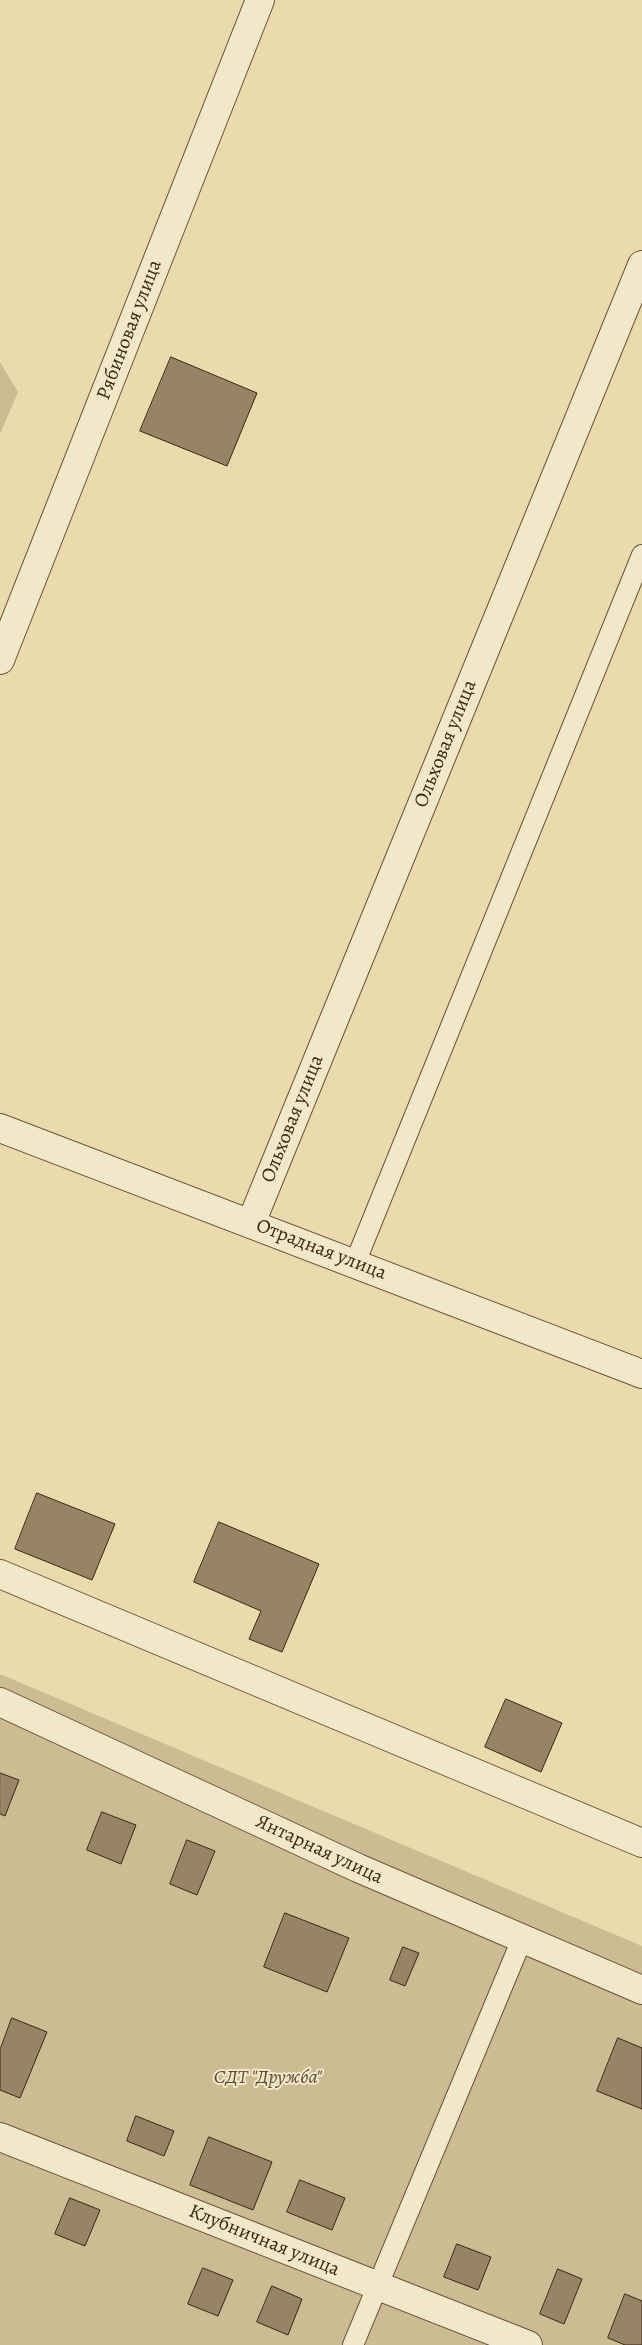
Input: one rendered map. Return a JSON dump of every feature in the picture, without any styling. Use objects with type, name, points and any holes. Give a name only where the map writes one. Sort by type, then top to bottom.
[{"type":"street","name":"Рябиновая улица","points":[[0,660],[260,0]]},
{"type":"street","name":"Ольховая улица","points":[[250,1223],[642,265]]},
{"type":"street","name":"Отрадная улица","points":[[0,1128],[642,1374]]},
{"type":"street","points":[[0,1574],[642,1842]]},
{"type":"street","name":"Янтарная улица","points":[[0,1702],[358,1868],[642,1990]]},
{"type":"street","name":"Клубничная улица","points":[[0,2137],[528,2345]]},
{"type":"lane","points":[[356,1263],[642,556]]},
{"type":"lane","points":[[353,2345],[522,1938]]},
{"type":"green space","points":[[0,362],[18,392],[0,434]]},
{"type":"green space","name":"СДТ \"Дружба\"","points":[[0,1674],[642,1946],[642,2345],[0,2345]]},
{"type":"building","points":[[171,357],[257,393],[227,466],[140,431]]},
{"type":"building","points":[[37,1493],[115,1524],[92,1580],[15,1549]]},
{"type":"building","points":[[219,1522],[319,1564],[282,1652],[249,1639],[261,1611],[194,1582]]},
{"type":"building","points":[[506,1699],[562,1723],[541,1772],[485,1747]]},
{"type":"building","points":[[0,1773],[19,1780],[5,1816],[0,1814]]},
{"type":"building","points":[[102,1812],[136,1825],[121,1864],[87,1850]]},
{"type":"building","points":[[187,1840],[215,1851],[197,1895],[170,1884]]},
{"type":"building","points":[[285,1913],[349,1938],[327,1992],[264,1967]]},
{"type":"building","points":[[403,1947],[419,1953],[405,1986],[390,1980]]},
{"type":"building","points":[[12,2018],[47,2032],[20,2098],[0,2090],[0,2050]]},
{"type":"building","points":[[618,2038],[642,2048],[642,2109],[597,2091]]},
{"type":"building","points":[[136,2116],[174,2131],[164,2156],[127,2141]]},
{"type":"building","points":[[209,2137],[272,2162],[253,2210],[190,2185]]},
{"type":"building","points":[[300,2180],[345,2198],[332,2230],[287,2212]]},
{"type":"building","points":[[70,2198],[100,2210],[85,2246],[55,2234]]},
{"type":"building","points":[[457,2244],[491,2257],[478,2290],[444,2277]]},
{"type":"building","points":[[203,2268],[233,2280],[218,2316],[188,2304]]},
{"type":"building","points":[[558,2269],[582,2279],[564,2324],[540,2314]]},
{"type":"building","points":[[272,2286],[302,2299],[288,2335],[257,2322]]},
{"type":"building","points":[[625,2294],[642,2301],[642,2345],[625,2345],[608,2338]]}]
